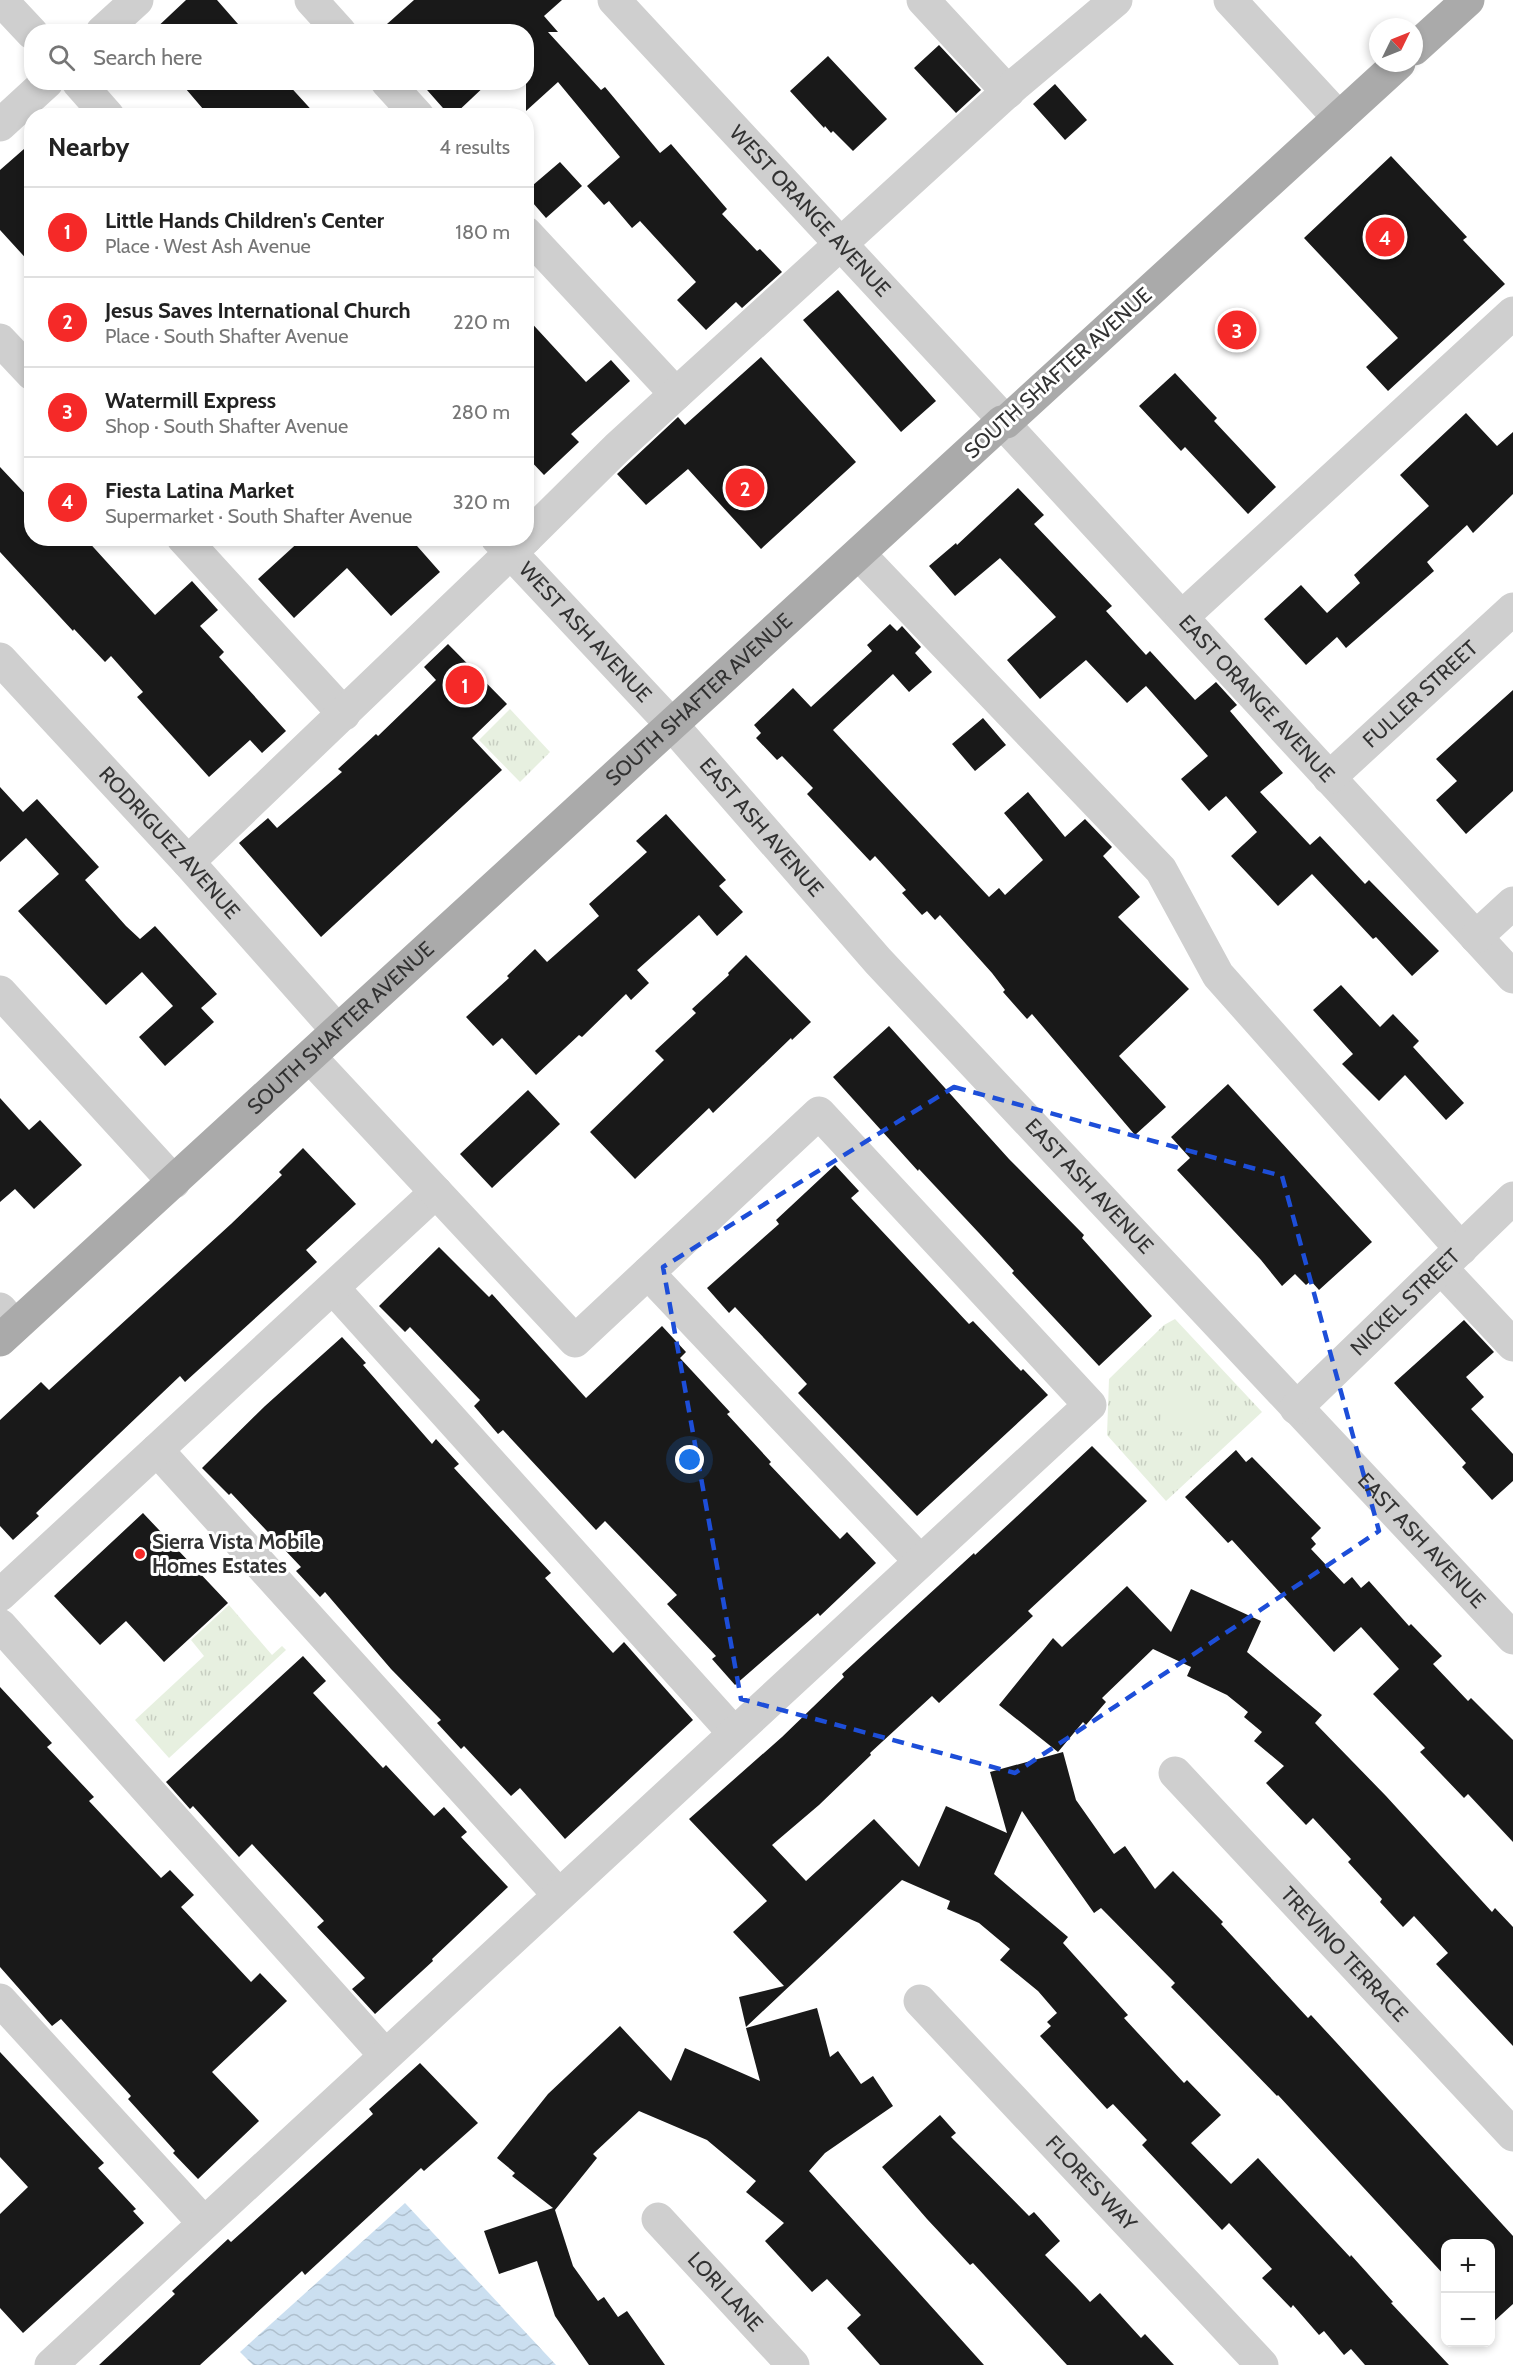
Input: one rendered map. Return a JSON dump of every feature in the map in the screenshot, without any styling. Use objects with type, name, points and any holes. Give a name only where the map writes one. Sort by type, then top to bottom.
[{"type":"main road","points":[[1423,41],[1468,0]]},
{"type":"main road","name":"SOUTH SHAFTER AVENUE","points":[[5,1325],[174,1182],[337,1030],[1389,72]]},
{"type":"street","points":[[1,0],[24,24]]},
{"type":"street","points":[[111,24],[137,0]]},
{"type":"street","points":[[311,0],[333,24]]},
{"type":"street","name":"WEST ORANGE AVENUE","points":[[614,0],[1004,422]]},
{"type":"street","points":[[923,0],[1008,92]]},
{"type":"street","points":[[534,524],[1008,92],[1116,0]]},
{"type":"street","points":[[1230,0],[1339,118]]},
{"type":"street","points":[[0,125],[37,90]]},
{"type":"street","points":[[85,90],[101,108]]},
{"type":"street","points":[[394,90],[411,108]]},
{"type":"street","points":[[534,242],[676,394]]},
{"type":"street","points":[[1182,617],[1513,313]]},
{"type":"street","points":[[0,340],[24,366]]},
{"type":"street","name":"EAST ORANGE AVENUE","points":[[1004,422],[1513,977]]},
{"type":"street","points":[[190,546],[344,714]]},
{"type":"street","points":[[188,862],[344,714],[511,546]]},
{"type":"street","name":"WEST ASH AVENUE","points":[[518,546],[673,726]]},
{"type":"street","points":[[859,554],[1161,870],[1218,975],[1451,1259],[1513,1345]]},
{"type":"street","name":"FULLER STREET","points":[[1329,778],[1513,609]]},
{"type":"street","name":"RODRIGUEZ AVENUE","points":[[0,659],[188,862],[337,1030]]},
{"type":"street","name":"EAST ASH AVENUE","points":[[673,726],[878,962],[1513,1638]]},
{"type":"street","points":[[1476,937],[1513,903]]},
{"type":"street","points":[[0,992],[174,1182]]},
{"type":"street","points":[[51,2365],[1090,1405],[819,1113],[575,1341],[310,1057]]},
{"type":"street","points":[[0,1595],[436,1192]]},
{"type":"street","name":"NICKEL STREET","points":[[1296,1408],[1513,1198]]},
{"type":"street","points":[[648,1273],[920,1561]]},
{"type":"street","points":[[333,1288],[734,1733]]},
{"type":"street","points":[[157,1450],[559,1896]]},
{"type":"street","points":[[0,1625],[386,2055]]},
{"type":"street","name":"TREVINO TERRACE","points":[[1174,1773],[1513,2135]]},
{"type":"street","points":[[0,2000],[204,2223]]},
{"type":"street","name":"FLORES WAY","points":[[920,2001],[1262,2365]]},
{"type":"street","name":"LORI LANE","points":[[658,2219],[794,2365]]},
{"type":"highlighted area","points":[[954,1087],[1282,1176],[1379,1531],[1015,1773],[741,1699],[663,1267]]},
{"type":"green space","points":[[510,709],[550,752],[520,782],[479,740]]},
{"type":"green space","points":[[1175,1319],[1262,1412],[1166,1501],[1107,1435],[1109,1379],[1164,1325]]},
{"type":"green space","points":[[1165,1389],[1207,1395],[1202,1435],[1159,1429]]},
{"type":"green space","points":[[229,1605],[272,1655],[282,1646],[286,1650],[169,1758],[135,1720],[204,1656],[191,1640]]},
{"type":"water","points":[[405,2203],[556,2365],[253,2365],[240,2352]]},
{"type":"building","points":[[186,0],[217,0],[238,24],[160,24]]},
{"type":"building","points":[[414,0],[562,0],[544,16],[558,32],[548,32],[601,90],[605,87],[660,153],[671,144],[727,209],[722,214],[757,251],[760,249],[782,272],[742,308],[736,302],[706,330],[677,300],[696,282],[640,221],[632,228],[609,201],[604,205],[587,186],[620,157],[558,82],[529,108],[526,108],[526,90],[534,90],[534,24],[387,24]]},
{"type":"building","points":[[939,45],[981,90],[956,113],[914,68]]},
{"type":"building","points":[[828,56],[887,119],[853,151],[833,131],[831,133],[825,126],[824,128],[790,91]]},
{"type":"building","points":[[1055,84],[1087,120],[1065,140],[1033,104]]},
{"type":"building","points":[[187,90],[293,90],[310,108],[202,108]]},
{"type":"building","points":[[427,90],[481,90],[461,108],[443,108]]},
{"type":"building","points":[[24,149],[24,256],[0,230],[0,170]]},
{"type":"building","points":[[1391,156],[1467,237],[1463,240],[1505,284],[1388,391],[1366,367],[1398,338],[1304,238]]},
{"type":"building","points":[[560,162],[582,186],[546,218],[534,204],[534,184]]},
{"type":"building","points":[[838,290],[936,401],[901,432],[803,320]]},
{"type":"building","points":[[534,326],[586,382],[611,360],[630,381],[571,434],[579,442],[544,475],[534,464]]},
{"type":"building","points":[[761,357],[856,462],[761,549],[688,469],[646,505],[617,474],[678,417],[685,425]]},
{"type":"building","points":[[1175,373],[1217,418],[1214,421],[1276,487],[1248,514],[1185,447],[1181,451],[1139,406]]},
{"type":"building","points":[[1466,413],[1497,446],[1513,432],[1513,494],[1473,533],[1467,525],[1427,562],[1434,571],[1346,648],[1337,637],[1306,665],[1264,619],[1301,585],[1327,613],[1360,583],[1354,575],[1429,506],[1400,475]]},
{"type":"building","points":[[0,467],[24,492],[24,546],[92,546],[155,615],[192,581],[218,610],[200,626],[224,652],[219,657],[286,731],[262,753],[250,740],[209,777],[137,697],[143,692],[111,656],[105,662],[0,552]]},
{"type":"building","points":[[1018,488],[1044,515],[1034,524],[1112,606],[1106,611],[1146,655],[1150,651],[1195,700],[1216,682],[1237,705],[1230,711],[1283,773],[1260,792],[1310,845],[1320,836],[1365,884],[1369,880],[1439,951],[1412,976],[1376,937],[1373,939],[1312,874],[1278,906],[1231,856],[1257,832],[1226,796],[1209,811],[1181,779],[1208,756],[1146,686],[1127,703],[1086,660],[1040,699],[1007,660],[1056,617],[1000,558],[955,596],[929,566],[956,543],[957,545]]},
{"type":"building","points":[[294,546],[417,546],[440,572],[391,616],[347,568],[294,618],[258,579]]},
{"type":"building","points":[[890,624],[897,631],[902,626],[921,647],[915,653],[932,672],[909,692],[893,674],[833,730],[989,897],[999,888],[1005,895],[1043,860],[1004,813],[1028,792],[1065,837],[1085,819],[1112,847],[1103,856],[1140,897],[1118,917],[1189,989],[1119,1056],[1166,1107],[1135,1135],[1032,1014],[1027,1019],[1003,992],[1005,990],[992,973],[940,915],[935,920],[927,911],[922,915],[902,893],[906,890],[875,856],[870,861],[807,794],[813,788],[782,756],[777,760],[756,738],[761,733],[754,725],[793,688],[811,707],[872,651],[867,645]]},
{"type":"building","points":[[448,644],[507,704],[472,738],[502,770],[321,937],[239,843],[268,818],[277,828],[342,772],[338,769],[376,734],[378,736],[436,680],[424,667]]},
{"type":"building","points":[[1513,690],[1513,791],[1466,834],[1436,800],[1457,781],[1436,759]]},
{"type":"building","points":[[983,718],[1006,745],[975,771],[952,744]]},
{"type":"building","points":[[0,787],[23,812],[37,799],[99,867],[85,880],[126,926],[140,939],[155,926],[217,994],[201,1008],[214,1022],[165,1066],[139,1037],[173,1006],[142,972],[106,1005],[18,911],[59,874],[26,838],[0,862]]},
{"type":"building","points":[[666,814],[726,880],[719,886],[743,912],[717,936],[699,915],[637,970],[649,983],[631,1000],[626,994],[582,1037],[579,1035],[536,1075],[502,1038],[493,1046],[466,1017],[509,978],[507,976],[535,949],[547,962],[599,916],[589,904],[647,852],[636,841]]},
{"type":"building","points":[[746,955],[811,1022],[792,1040],[791,1038],[713,1113],[709,1108],[635,1179],[590,1132],[664,1060],[655,1051],[696,1013],[692,1009],[729,975],[728,973]]},
{"type":"building","points":[[1341,985],[1380,1027],[1393,1014],[1419,1041],[1413,1047],[1464,1103],[1446,1120],[1405,1075],[1379,1101],[1342,1064],[1353,1054],[1313,1010]]},
{"type":"building","points":[[889,1026],[1009,1159],[1084,1235],[1082,1238],[1152,1316],[1099,1366],[833,1077]]},
{"type":"building","points":[[1228,1084],[1372,1242],[1319,1290],[1311,1281],[1306,1285],[1295,1274],[1282,1286],[1261,1260],[1177,1170],[1190,1158],[1171,1137]]},
{"type":"building","points":[[528,1090],[560,1124],[492,1188],[460,1154]]},
{"type":"building","points":[[0,1098],[29,1130],[40,1120],[82,1165],[34,1209],[15,1189],[0,1202]]},
{"type":"building","points":[[303,1148],[356,1204],[306,1250],[317,1262],[185,1382],[180,1376],[36,1513],[39,1516],[13,1540],[0,1526],[0,1420],[41,1382],[49,1390],[231,1224],[282,1175],[279,1172]]},
{"type":"building","points":[[835,1165],[859,1191],[851,1198],[969,1324],[973,1321],[1021,1371],[1023,1369],[1048,1395],[917,1516],[798,1393],[807,1384],[735,1307],[729,1313],[707,1288],[779,1224],[776,1220]]},
{"type":"building","points":[[439,1247],[489,1297],[492,1294],[586,1398],[662,1326],[686,1352],[680,1358],[730,1412],[727,1414],[771,1462],[769,1464],[840,1539],[847,1532],[876,1563],[820,1616],[818,1613],[735,1685],[712,1659],[716,1656],[667,1604],[677,1595],[605,1521],[596,1530],[503,1430],[498,1434],[474,1406],[480,1400],[410,1327],[405,1332],[379,1306]]},
{"type":"building","points":[[1464,1320],[1494,1352],[1466,1377],[1484,1397],[1471,1409],[1513,1454],[1513,1481],[1492,1500],[1462,1467],[1466,1463],[1394,1383]]},
{"type":"building","points":[[342,1337],[366,1363],[363,1365],[432,1444],[436,1439],[459,1464],[454,1468],[551,1573],[545,1578],[613,1653],[624,1642],[693,1720],[565,1839],[520,1788],[511,1796],[464,1746],[461,1749],[437,1723],[441,1720],[391,1669],[325,1592],[320,1597],[296,1571],[301,1567],[231,1493],[229,1495],[202,1468],[265,1406]]},
{"type":"building","points":[[1092,1446],[1147,1501],[1028,1611],[1033,1616],[939,1703],[932,1696],[870,1753],[871,1755],[819,1805],[772,1845],[806,1881],[874,1819],[919,1867],[946,1806],[1007,1833],[990,1772],[1063,1752],[1076,1800],[1114,1854],[1125,1846],[1155,1889],[1173,1871],[1223,1922],[1221,1924],[1308,2018],[1311,2015],[1513,2236],[1513,2304],[1495,2320],[1495,2239],[1441,2239],[1441,2272],[1278,2095],[1171,1987],[1175,1983],[1101,1908],[1094,1913],[1022,1811],[994,1874],[1068,1937],[1063,1943],[1128,2015],[1124,2018],[1184,2083],[1187,2080],[1221,2115],[1191,2143],[1231,2184],[1258,2158],[1350,2257],[1351,2255],[1393,2302],[1391,2303],[1449,2365],[1365,2365],[1351,2349],[1344,2355],[1324,2331],[1319,2335],[1293,2305],[1291,2308],[1262,2278],[1272,2269],[1229,2223],[1222,2230],[1142,2145],[1147,2140],[1113,2104],[1107,2109],[1040,2036],[1051,2026],[1047,2022],[1057,2013],[1038,1991],[1000,1960],[1010,1949],[979,1923],[947,1909],[950,1901],[902,1880],[746,2027],[739,1997],[784,1986],[733,1932],[767,1901],[689,1819],[782,1737],[844,1677],[842,1674],[974,1553],[975,1555]]},
{"type":"building","points":[[1236,1450],[1246,1462],[1252,1457],[1321,1528],[1311,1538],[1316,1544],[1311,1549],[1344,1584],[1352,1577],[1361,1588],[1369,1581],[1409,1626],[1411,1624],[1442,1656],[1433,1664],[1468,1701],[1471,1698],[1513,1740],[1513,1842],[1468,1794],[1464,1798],[1420,1752],[1425,1748],[1373,1694],[1399,1669],[1361,1627],[1334,1652],[1232,1540],[1228,1543],[1185,1497]]},
{"type":"building","name":"Sierra Vista Mobile Homes Estates","points":[[143,1513],[228,1603],[164,1662],[126,1621],[100,1645],[54,1596]]},
{"type":"building","points":[[1127,1586],[1171,1632],[1191,1589],[1261,1621],[1247,1652],[1322,1715],[1315,1723],[1386,1796],[1492,1912],[1495,1908],[1513,1927],[1513,2046],[1436,1964],[1448,1953],[1414,1916],[1403,1927],[1380,1902],[1382,1899],[1348,1862],[1351,1859],[1313,1818],[1306,1825],[1266,1783],[1284,1766],[1254,1741],[1262,1732],[1244,1717],[1248,1712],[1227,1695],[1187,1676],[1191,1667],[1153,1649],[1102,1698],[1106,1702],[1086,1725],[1083,1722],[1058,1752],[999,1705],[1053,1638],[1062,1647]]},
{"type":"building","points":[[303,1656],[326,1681],[313,1693],[383,1768],[386,1765],[434,1816],[444,1807],[467,1832],[461,1837],[508,1887],[375,2014],[352,1989],[365,1978],[317,1927],[324,1921],[252,1844],[239,1857],[193,1806],[190,1809],[166,1782]]},
{"type":"building","points":[[0,1687],[52,1743],[47,1747],[94,1797],[89,1801],[161,1878],[170,1870],[194,1895],[181,1907],[251,1982],[260,1973],[287,2001],[212,2072],[259,2121],[198,2179],[128,2099],[131,2096],[61,2019],[52,2026],[0,1967]]},
{"type":"building","points":[[817,2008],[830,2057],[838,2051],[861,2084],[873,2076],[893,2106],[825,2153],[809,2171],[984,2365],[880,2365],[847,2328],[861,2315],[827,2279],[812,2292],[765,2241],[784,2223],[746,2192],[756,2181],[707,2140],[639,2111],[593,2154],[597,2158],[555,2210],[573,2266],[598,2301],[604,2297],[618,2317],[627,2311],[665,2365],[589,2365],[555,2316],[537,2261],[499,2274],[484,2231],[553,2208],[512,2176],[515,2173],[497,2158],[548,2094],[620,2026],[671,2081],[685,2048],[760,2081],[746,2028]]},
{"type":"building","points":[[0,2052],[104,2163],[98,2168],[136,2209],[133,2211],[144,2223],[23,2333],[0,2308],[0,2214],[28,2187],[0,2157]]},
{"type":"building","points":[[420,2063],[478,2123],[424,2171],[421,2168],[305,2275],[302,2271],[200,2365],[99,2365],[175,2294],[172,2291],[228,2239],[231,2242],[373,2114],[369,2109]]},
{"type":"building","points":[[940,2115],[956,2133],[951,2137],[1029,2216],[1034,2212],[1060,2241],[1045,2255],[1090,2302],[1100,2293],[1141,2338],[1145,2334],[1174,2365],[1067,2365],[973,2263],[970,2265],[882,2167]]},
{"type":"place","name":"Fiesta Latina Market","points":[[1385,237]]},
{"type":"place","name":"Watermill Express","points":[[1237,330]]},
{"type":"place","name":"Jesus Saves International Church","points":[[745,488]]},
{"type":"place","name":"Little Hands Children's Center","points":[[465,685]]},
{"type":"place","name":"Sierra Vista Mobile Homes Estates","points":[[140,1554]]}]
